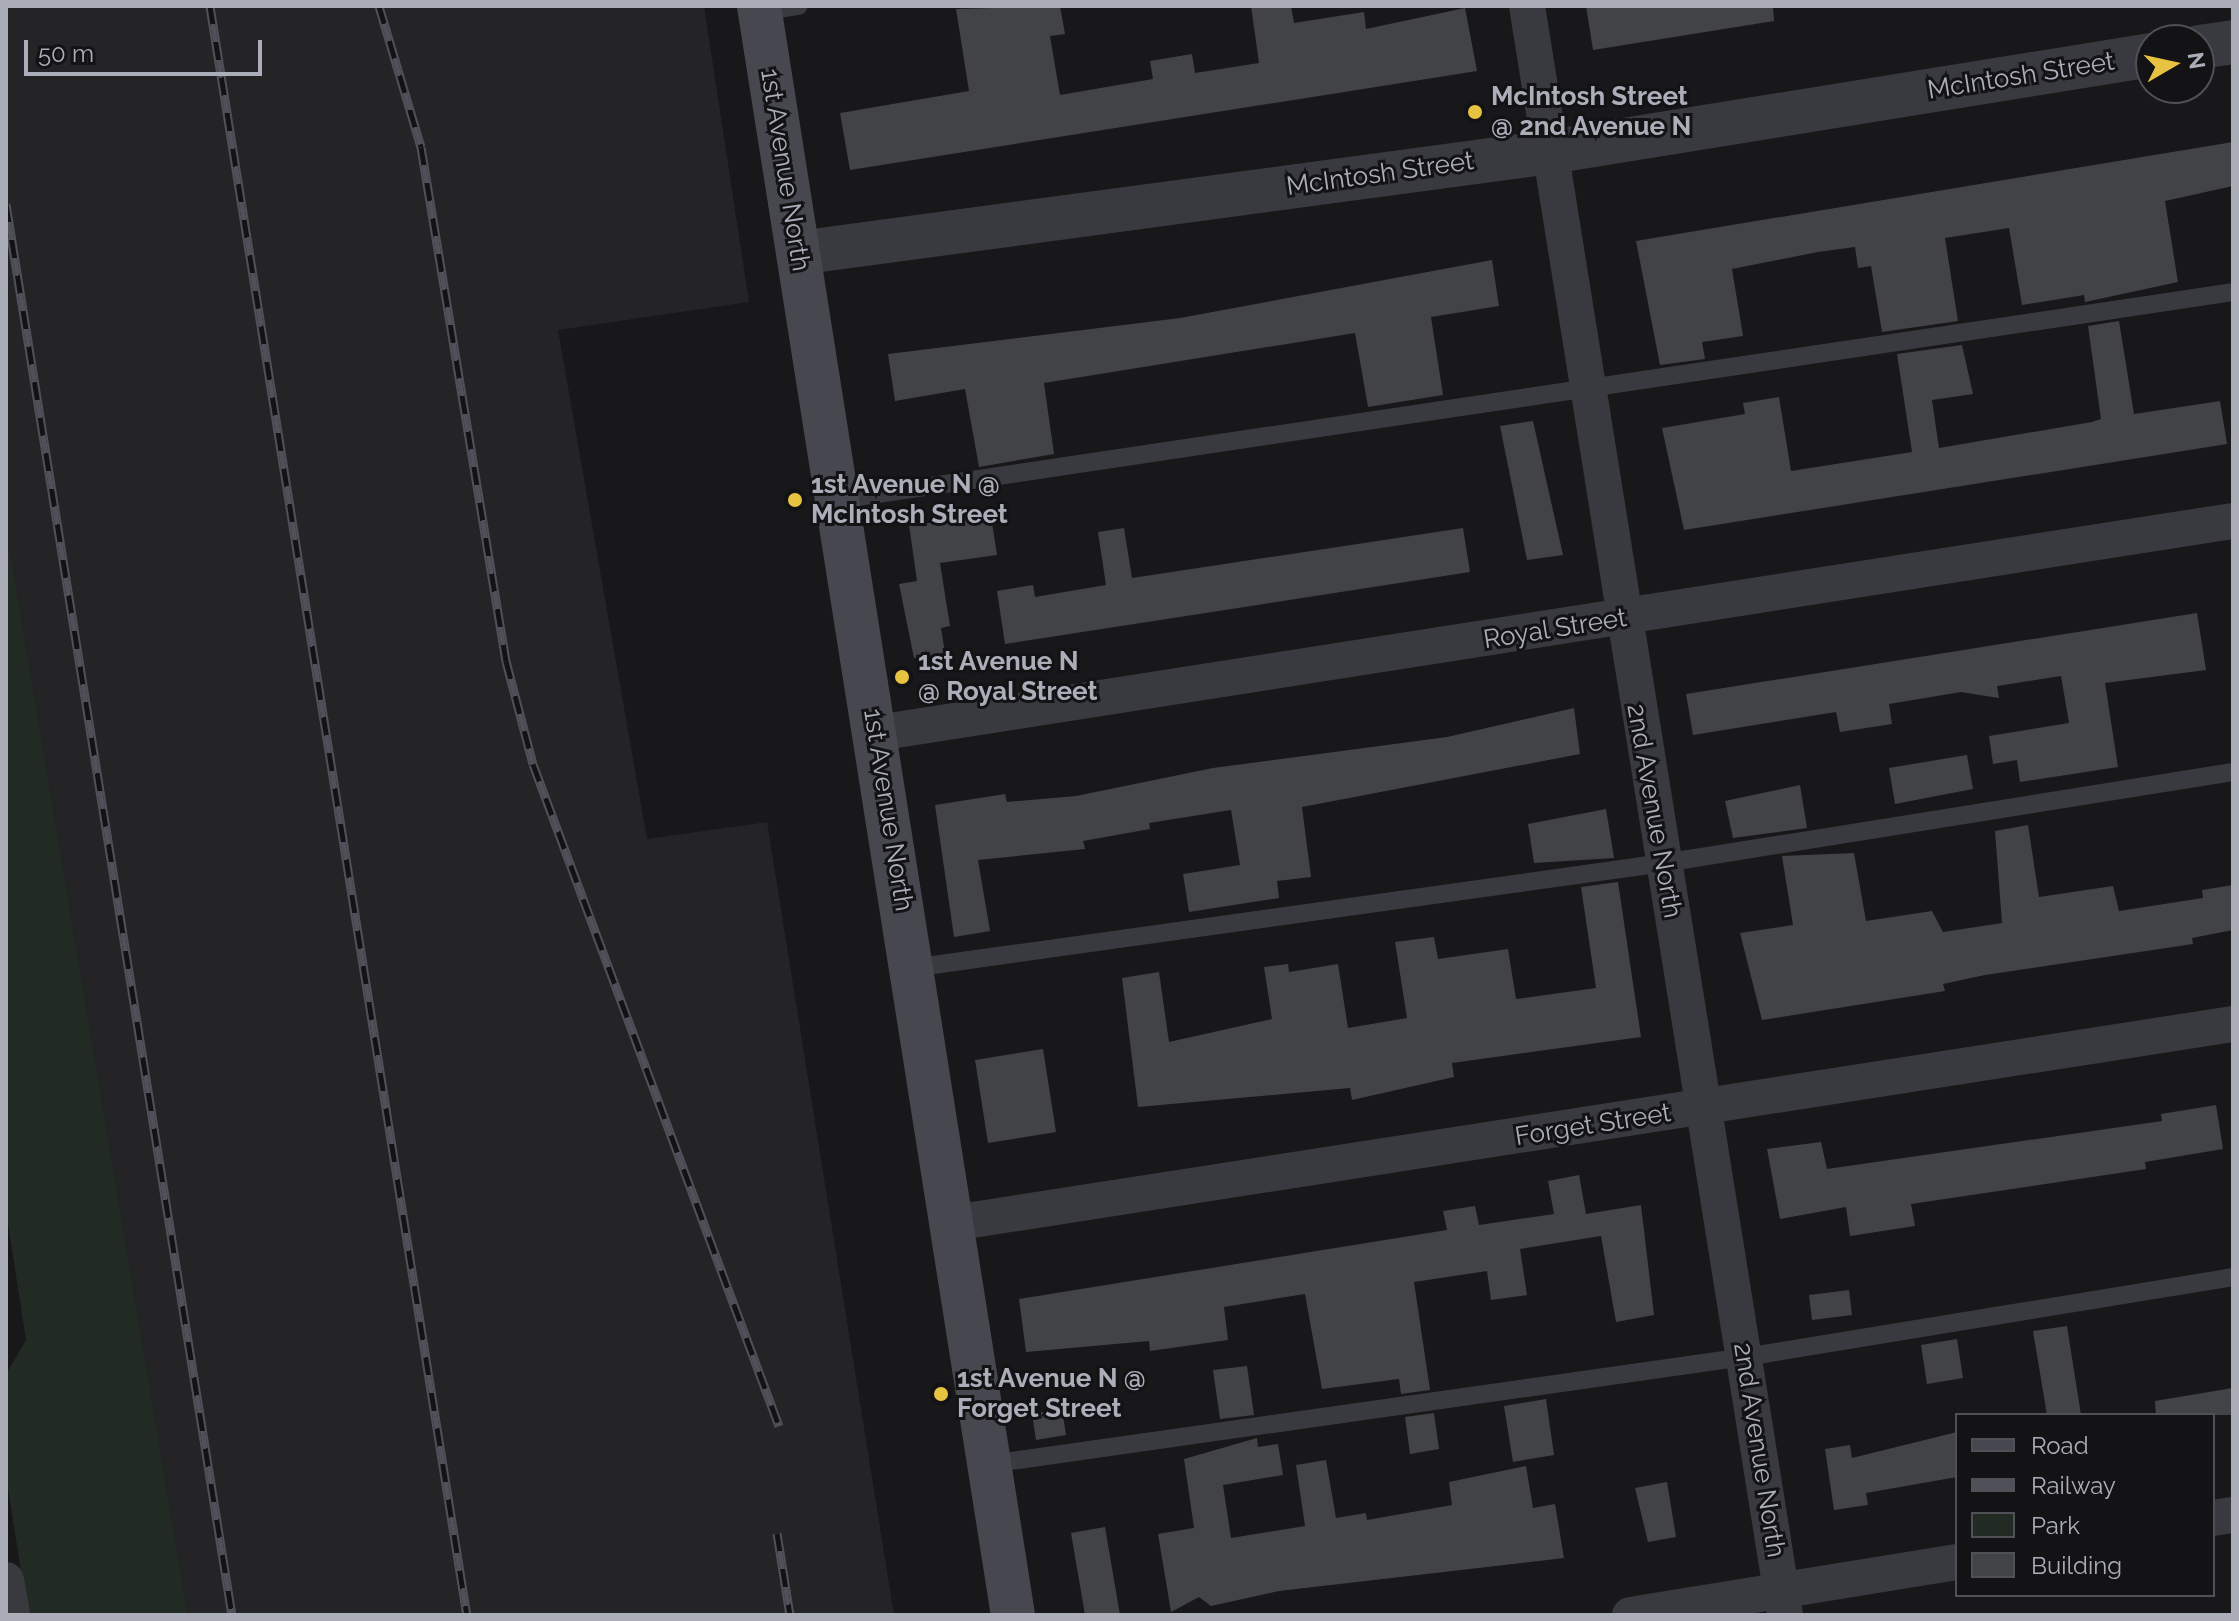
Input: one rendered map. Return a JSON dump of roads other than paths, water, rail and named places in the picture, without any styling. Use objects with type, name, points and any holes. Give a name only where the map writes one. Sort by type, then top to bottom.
[{"type":"main road","name":"1st Avenue North","points":[[773,8],[798,253],[877,733],[1013,1615]]},
{"type":"street","name":"2nd Avenue North","points":[[1527,6],[1621,618],[1664,863],[1783,1604]]},
{"type":"street","name":"McIntosh Street","points":[[798,253],[1550,152],[2135,58]]},
{"type":"street","name":"Royal Street","points":[[877,733],[2233,521]]},
{"type":"street","name":"Forget Street","points":[[953,1223],[2233,1024]]},
{"type":"street","points":[[1630,1615],[1783,1604],[1955,1562]]},
{"type":"street","points":[[6,1580],[12,1615]]},
{"type":"lane","points":[[837,500],[1587,392],[2233,292]]},
{"type":"lane","points":[[912,968],[1664,863],[2233,772]]},
{"type":"lane","points":[[989,1464],[1745,1357],[2233,1277]]},
{"type":"railway","points":[[210,6],[467,1615]]},
{"type":"railway","points":[[379,6],[421,147],[506,661],[533,764],[779,1426]]},
{"type":"railway","points":[[6,204],[232,1615]]},
{"type":"railway","points":[[777,1533],[790,1615]]},
{"type":"place","name":"McIntosh Street @ 2nd Avenue N","points":[[1475,112]]},
{"type":"place","name":"1st Avenue N @ McIntosh Street","points":[[795,500]]},
{"type":"place","name":"1st Avenue N @ Royal Street","points":[[902,677]]},
{"type":"place","name":"1st Avenue N @ Forget Street","points":[[941,1394]]}]
